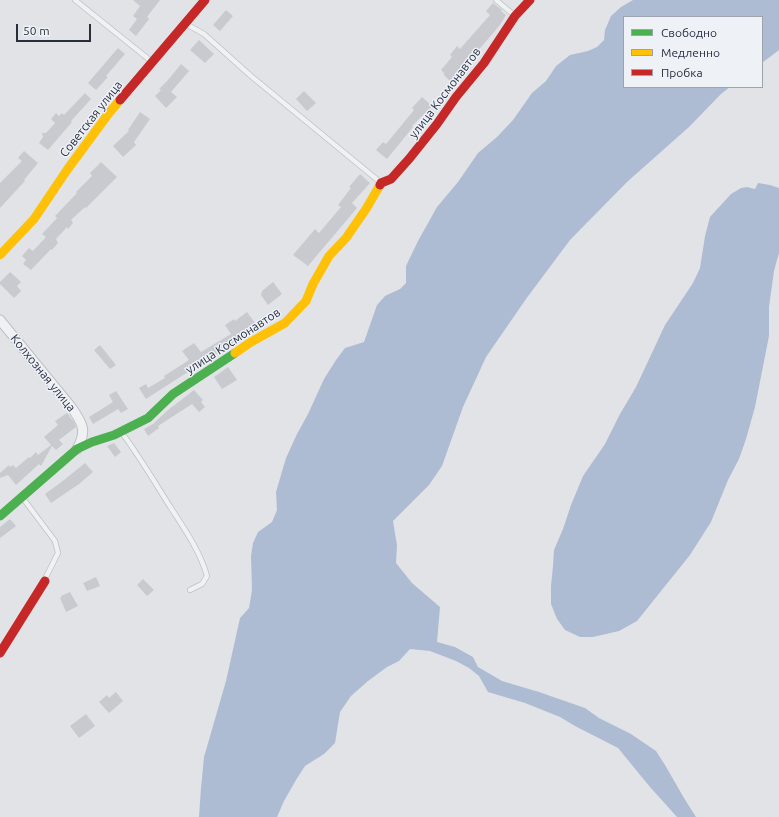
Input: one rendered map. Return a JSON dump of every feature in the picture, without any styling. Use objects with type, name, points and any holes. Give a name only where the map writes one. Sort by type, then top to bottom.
[{"type":"street","name":"Советская улица","points":[[0,255],[34,219],[67,170],[109,113],[205,0]]},
{"type":"street","name":"улица Космонавтов","points":[[0,516],[77,449],[121,432],[148,418],[173,394],[251,342],[285,323],[306,301],[313,284],[329,256],[346,238],[381,183],[391,179],[409,159],[484,63],[515,16],[530,0]]},
{"type":"street","name":"Колхозная улица","points":[[0,320],[72,408],[80,420],[83,428],[82,440],[77,449]]},
{"type":"street","points":[[0,653],[45,581]]},
{"type":"lane","points":[[75,0],[152,62]]},
{"type":"lane","points":[[496,0],[515,16]]},
{"type":"lane","points":[[185,23],[204,34],[257,81],[381,183]]},
{"type":"lane","points":[[121,432],[138,454],[195,545],[203,563],[207,576],[202,584],[190,590]]},
{"type":"lane","points":[[22,497],[55,540],[57,547],[58,553],[45,581]]},
{"type":"water","points":[[633,0],[779,0],[779,50],[763,62],[763,16],[623,16],[623,88],[729,88],[689,127],[627,182],[570,240],[526,299],[486,357],[463,407],[442,466],[429,485],[393,521],[397,545],[396,563],[412,583],[440,607],[437,642],[455,647],[473,657],[478,667],[502,681],[585,708],[599,718],[631,734],[656,751],[696,817],[677,817],[618,748],[560,717],[525,703],[488,692],[479,676],[469,668],[456,661],[430,651],[410,649],[399,661],[387,667],[351,696],[340,712],[335,743],[324,754],[305,766],[284,801],[277,817],[199,817],[204,757],[226,681],[240,618],[249,608],[252,590],[251,556],[253,543],[258,532],[272,522],[277,510],[276,492],[286,458],[324,379],[345,348],[364,342],[377,305],[385,296],[400,289],[406,283],[406,266],[418,241],[437,207],[458,182],[478,153],[497,137],[513,120],[532,93],[546,81],[556,66],[570,55],[588,51],[597,47],[604,40],[605,30],[611,16],[621,7]]},
{"type":"water","points":[[758,183],[779,188],[779,253],[774,271],[769,307],[769,336],[755,407],[739,459],[728,480],[711,522],[690,555],[637,621],[619,631],[593,637],[580,637],[565,630],[557,619],[551,604],[554,550],[571,505],[583,476],[605,444],[636,387],[665,325],[693,283],[700,268],[705,236],[710,217],[731,194],[741,188],[747,187],[755,189]]},
{"type":"building","points":[[133,0],[160,0],[147,17],[149,19],[136,36],[129,30],[137,19],[133,16],[140,6]]},
{"type":"building","points":[[493,3],[506,15],[500,25],[451,82],[441,70],[452,57],[450,55],[457,46],[460,49],[490,15],[486,11]]},
{"type":"building","points":[[226,10],[233,16],[220,31],[213,25]]},
{"type":"building","points":[[199,40],[214,54],[205,63],[190,50]]},
{"type":"building","points":[[118,48],[125,54],[96,90],[88,83]]},
{"type":"building","points":[[181,64],[189,71],[171,92],[177,97],[166,108],[155,96],[161,90],[159,89]]},
{"type":"building","points":[[304,91],[316,103],[307,111],[296,99]]},
{"type":"building","points":[[85,93],[91,99],[48,150],[39,143],[43,137],[42,133],[46,133],[55,123],[51,119],[56,113],[59,116],[62,113],[64,115]]},
{"type":"building","points":[[422,97],[432,106],[412,126],[413,127],[387,159],[376,150],[383,142],[386,144],[414,110],[412,108]]},
{"type":"building","points":[[140,112],[150,119],[134,142],[136,145],[123,157],[113,146],[129,131],[128,130]]},
{"type":"building","points":[[24,151],[38,163],[24,180],[25,181],[0,208],[0,183],[22,161],[18,158]]},
{"type":"building","points":[[101,162],[117,177],[86,208],[85,207],[71,220],[73,223],[56,239],[58,243],[31,270],[23,264],[26,260],[22,256],[29,248],[33,251],[46,237],[42,234],[57,218],[55,216],[92,176],[90,173]]},
{"type":"building","points":[[360,174],[370,183],[352,203],[357,208],[308,266],[293,255],[315,229],[319,233],[341,207],[338,205],[351,188],[349,187]]},
{"type":"building","points":[[10,272],[21,282],[17,286],[21,291],[14,298],[0,284],[0,282]]},
{"type":"building","points":[[273,282],[282,294],[268,305],[261,295],[262,291]]},
{"type":"building","points":[[247,312],[258,327],[227,349],[218,353],[146,399],[139,388],[146,384],[148,388],[165,378],[164,376],[189,360],[182,351],[194,343],[201,352],[231,334],[225,325],[234,319],[235,321]]},
{"type":"building","points":[[100,345],[116,365],[110,369],[94,350]]},
{"type":"building","points":[[228,367],[237,380],[222,389],[214,377]]},
{"type":"building","points":[[194,390],[203,400],[201,402],[205,407],[199,412],[192,404],[158,426],[159,428],[148,436],[144,429],[153,424],[168,410]]},
{"type":"building","points":[[116,391],[128,409],[121,413],[118,409],[93,424],[89,417],[113,402],[109,395]]},
{"type":"building","points":[[67,413],[76,427],[59,440],[63,444],[56,450],[52,446],[41,466],[39,464],[16,485],[8,475],[0,478],[0,473],[9,465],[10,467],[13,465],[16,468],[36,452],[38,455],[51,445],[44,437],[58,425],[55,421]]},
{"type":"building","points":[[114,443],[121,452],[115,457],[107,446]]},
{"type":"building","points":[[85,463],[93,472],[79,484],[51,503],[45,494]]},
{"type":"building","points":[[10,519],[16,526],[0,538],[0,527]]},
{"type":"building","points":[[96,577],[100,586],[87,591],[83,583]]},
{"type":"building","points":[[143,579],[154,590],[147,596],[137,585]]},
{"type":"building","points":[[70,592],[78,606],[66,612],[60,598],[62,597],[61,596]]},
{"type":"building","points":[[116,692],[123,701],[109,713],[99,702],[107,695],[109,698]]},
{"type":"building","points":[[86,714],[95,726],[79,738],[70,726]]},
{"type":"traffic: fast","points":[[0,516],[77,449],[92,442],[114,435],[148,418],[173,394],[235,353]]},
{"type":"traffic: slow","points":[[0,255],[34,219],[67,170],[120,100]]},
{"type":"traffic: slow","points":[[235,353],[251,342],[285,323],[306,301],[313,284],[329,256],[346,238],[380,185]]},
{"type":"traffic: jam","points":[[120,100],[205,0]]},
{"type":"traffic: jam","points":[[380,185],[381,183],[391,179],[409,159],[484,63],[515,16],[530,0]]},
{"type":"traffic: jam","points":[[0,653],[45,581]]}]
